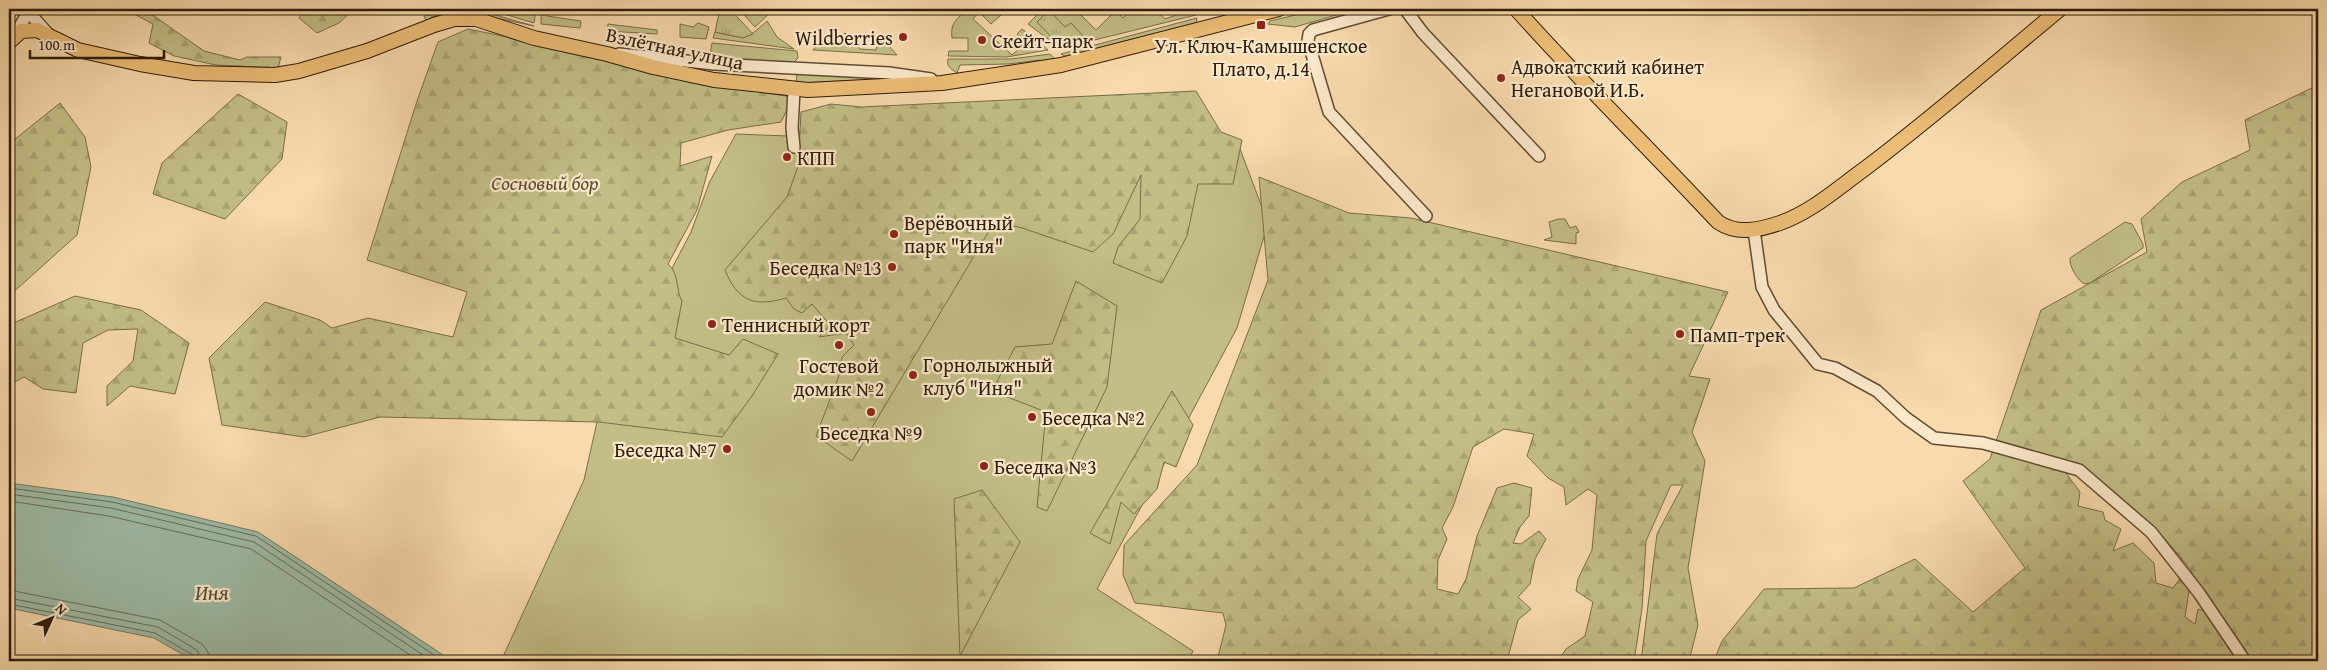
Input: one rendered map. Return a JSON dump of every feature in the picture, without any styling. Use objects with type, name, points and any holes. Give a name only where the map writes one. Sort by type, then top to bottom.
[{"type":"main road","name":"Взлётная улица","points":[[48,34],[78,50],[140,64],[194,72],[275,75],[299,71],[367,51],[422,29],[454,19],[476,19],[534,38],[607,54],[654,67],[714,80],[794,90],[942,83],[1061,65],[1279,9]]},
{"type":"main road","points":[[1516,9],[1718,222],[1734,230],[1754,230],[1791,218],[1826,197],[1886,153],[2060,9]]},
{"type":"main road","points":[[12,38],[29,29],[48,34]]},
{"type":"street","points":[[1388,9],[1314,30],[1309,34],[1308,41],[1328,112],[1426,216]]},
{"type":"street","points":[[1405,9],[1423,33],[1540,156]]},
{"type":"street","points":[[12,38],[28,10]]},
{"type":"street","name":"Взлётная улица","points":[[28,10],[48,34]]},
{"type":"street","points":[[607,54],[630,54],[714,64],[890,73],[942,83]]},
{"type":"street","points":[[794,90],[792,128],[794,147]]},
{"type":"street","points":[[1754,230],[1762,287],[1774,310],[1800,345],[1818,364],[1835,368],[1877,392],[1906,418],[1934,438],[1983,443],[2079,470],[2152,532],[2199,593],[2246,661]]},
{"type":"green space","points":[[119,9],[144,9],[204,51],[240,60],[247,57],[281,57],[278,68],[216,65],[174,56],[149,43],[153,24]]},
{"type":"green space","points":[[305,9],[351,9],[352,11],[339,23],[317,33],[299,18]]},
{"type":"green space","points":[[467,9],[478,10],[534,26],[469,12],[457,11],[431,17],[431,24],[427,23],[424,16]]},
{"type":"green space","points":[[487,9],[536,9],[534,23]]},
{"type":"green space","points":[[720,9],[730,9],[753,34],[743,38],[715,32]]},
{"type":"green space","points":[[739,9],[774,9],[755,27]]},
{"type":"green space","points":[[968,9],[996,9],[1001,15],[991,24],[979,12],[973,19],[1012,55],[1025,44],[1017,34],[1022,29],[1048,50],[1007,57],[948,56],[949,51],[968,51],[968,38],[952,38],[952,28],[955,21]]},
{"type":"green space","points":[[1043,9],[1075,9],[1096,30],[1116,10],[1123,18],[1133,9],[1155,9],[1165,19],[1193,9],[1196,15],[1058,49],[1052,42],[1028,24]]},
{"type":"green space","points":[[1321,9],[1357,9],[1295,27],[1268,24],[1270,21]]},
{"type":"green space","points":[[1049,10],[1065,27],[1071,23],[1084,37],[1056,42],[1037,22]]},
{"type":"green space","points":[[545,12],[547,16],[581,21],[580,28],[541,24],[541,15]]},
{"type":"green space","points":[[1197,18],[1196,24],[1068,58],[1061,54]]},
{"type":"green space","points":[[767,21],[777,37],[794,49],[713,38],[715,32],[743,37],[754,32]]},
{"type":"green space","points":[[698,23],[709,27],[706,39],[680,37],[680,24],[693,27]]},
{"type":"green space","points":[[608,24],[657,30],[657,34],[607,31]]},
{"type":"green space","name":"Сосновый бор","points":[[468,29],[645,65],[718,86],[793,97],[781,122],[728,130],[681,143],[680,166],[712,156],[697,210],[668,264],[676,277],[682,301],[675,338],[729,355],[743,339],[778,354],[752,396],[722,437],[599,422],[380,417],[304,437],[222,425],[209,358],[265,302],[320,320],[332,328],[368,318],[453,337],[467,292],[367,260],[417,101],[438,42]]},
{"type":"green space","points":[[845,33],[860,49],[876,50],[879,35],[897,55],[813,50],[826,35],[834,43]]},
{"type":"green space","points":[[712,43],[797,51],[798,58],[792,64],[716,59],[710,55]]},
{"type":"green space","points":[[1050,54],[1055,59],[1045,66],[1040,60],[1009,64],[960,65],[957,73],[948,65],[948,59],[1011,59]]},
{"type":"green space","points":[[886,72],[890,78],[796,83],[797,74],[882,78]]},
{"type":"green space","points":[[2318,82],[2318,661],[1714,661],[1722,641],[1764,589],[1854,588],[1915,559],[1973,612],[2025,568],[1963,481],[1990,459],[2041,310],[2147,252],[2141,219],[2182,182],[2250,150],[2245,120],[2314,87]],"holes":[[[2072,464],[2167,541],[2191,570],[2208,612],[2198,609],[2195,624],[2185,617],[2191,578],[2182,576],[2173,588],[2156,583],[2154,563],[2133,543],[2113,551],[2121,529],[2105,520],[2103,512],[2078,506],[2080,492],[2066,473]]]},
{"type":"green space","points":[[1196,91],[1221,132],[1242,140],[1233,184],[1198,184],[1187,236],[1162,283],[1113,263],[1118,247],[1140,219],[1141,175],[1113,234],[1093,252],[995,221],[852,461],[816,436],[840,373],[842,357],[854,345],[846,333],[819,337],[830,325],[812,304],[802,313],[794,309],[786,298],[765,302],[749,299],[736,289],[725,270],[787,197],[799,164],[808,166],[818,161],[799,151],[801,112],[831,104],[861,107]]},
{"type":"green space","points":[[238,94],[287,122],[282,159],[225,219],[153,194],[162,163]]},
{"type":"green space","points":[[60,103],[85,137],[91,167],[77,235],[9,296],[9,144]]},
{"type":"green space","name":"Горнолыжный клуб \"Иня\"","points":[[1191,119],[1240,149],[1268,223],[1237,328],[1097,589],[1193,651],[1188,661],[501,661],[584,480],[601,404],[691,232],[710,181],[736,134],[788,136],[789,146],[1124,194]]},
{"type":"green space","points":[[1259,177],[1349,213],[1411,218],[1728,292],[1689,376],[1710,379],[1692,432],[1705,461],[1688,568],[1698,625],[1689,661],[1641,661],[1657,534],[1683,485],[1671,485],[1646,541],[1642,609],[1634,661],[1558,661],[1566,649],[1585,636],[1593,602],[1576,591],[1578,579],[1592,550],[1597,495],[1588,489],[1566,505],[1564,487],[1548,478],[1527,456],[1534,434],[1504,429],[1473,447],[1453,507],[1442,528],[1447,539],[1438,560],[1437,589],[1458,594],[1466,579],[1477,536],[1497,488],[1514,483],[1532,488],[1529,516],[1520,527],[1513,543],[1521,544],[1539,531],[1546,539],[1535,559],[1530,584],[1518,597],[1531,609],[1518,620],[1507,661],[1217,661],[1226,625],[1223,613],[1135,603],[1123,575],[1124,545],[1197,465],[1268,280]]},
{"type":"green space","points":[[1565,219],[1570,228],[1576,226],[1579,232],[1576,233],[1576,244],[1544,240],[1552,237],[1549,222]]},
{"type":"green space","points":[[2125,222],[2132,224],[2143,244],[2143,248],[2090,283],[2084,284],[2074,272],[2070,258]]},
{"type":"green space","points":[[1076,281],[1117,306],[1107,387],[1047,511],[1037,507],[1046,412],[992,391],[1015,347],[1052,344]]},
{"type":"green space","points":[[75,296],[141,310],[189,343],[175,394],[130,386],[107,406],[107,386],[133,361],[138,329],[108,330],[83,343],[76,393],[43,389],[24,377],[9,385],[9,325]]},
{"type":"green space","points":[[1172,391],[1193,425],[1176,467],[1164,462],[1157,489],[1134,514],[1121,502],[1110,544],[1090,533]]},
{"type":"green space","points":[[982,490],[1020,542],[960,656],[954,499]]},
{"type":"water","name":"Иня","points":[[9,483],[113,497],[258,532],[452,661],[194,661],[154,638],[9,608]]},
{"type":"place","name":"Ул. Ключ-Камышенское Плато, д.14","points":[[1261,25]]},
{"type":"place","name":"Wildberries","points":[[903,37]]},
{"type":"place","name":"Скейт-парк","points":[[982,40]]},
{"type":"place","name":"Адвокатский кабинет Негановой И.Б.","points":[[1501,78]]},
{"type":"place","name":"КПП","points":[[787,157]]},
{"type":"place","name":"Верёвочный парк \"Иня\"","points":[[894,234]]},
{"type":"place","name":"Беседка №13","points":[[892,267]]},
{"type":"place","name":"Теннисный корт","points":[[712,324]]},
{"type":"place","name":"Памп-трек","points":[[1680,334]]},
{"type":"place","name":"Гостевой домик №2","points":[[839,345]]},
{"type":"place","name":"Горнолыжный клуб \"Иня\"","points":[[913,375]]},
{"type":"place","name":"Беседка №9","points":[[871,412]]},
{"type":"place","name":"Беседка №2","points":[[1032,417]]},
{"type":"place","name":"Беседка №7","points":[[727,449]]},
{"type":"place","name":"Беседка №3","points":[[984,466]]}]
